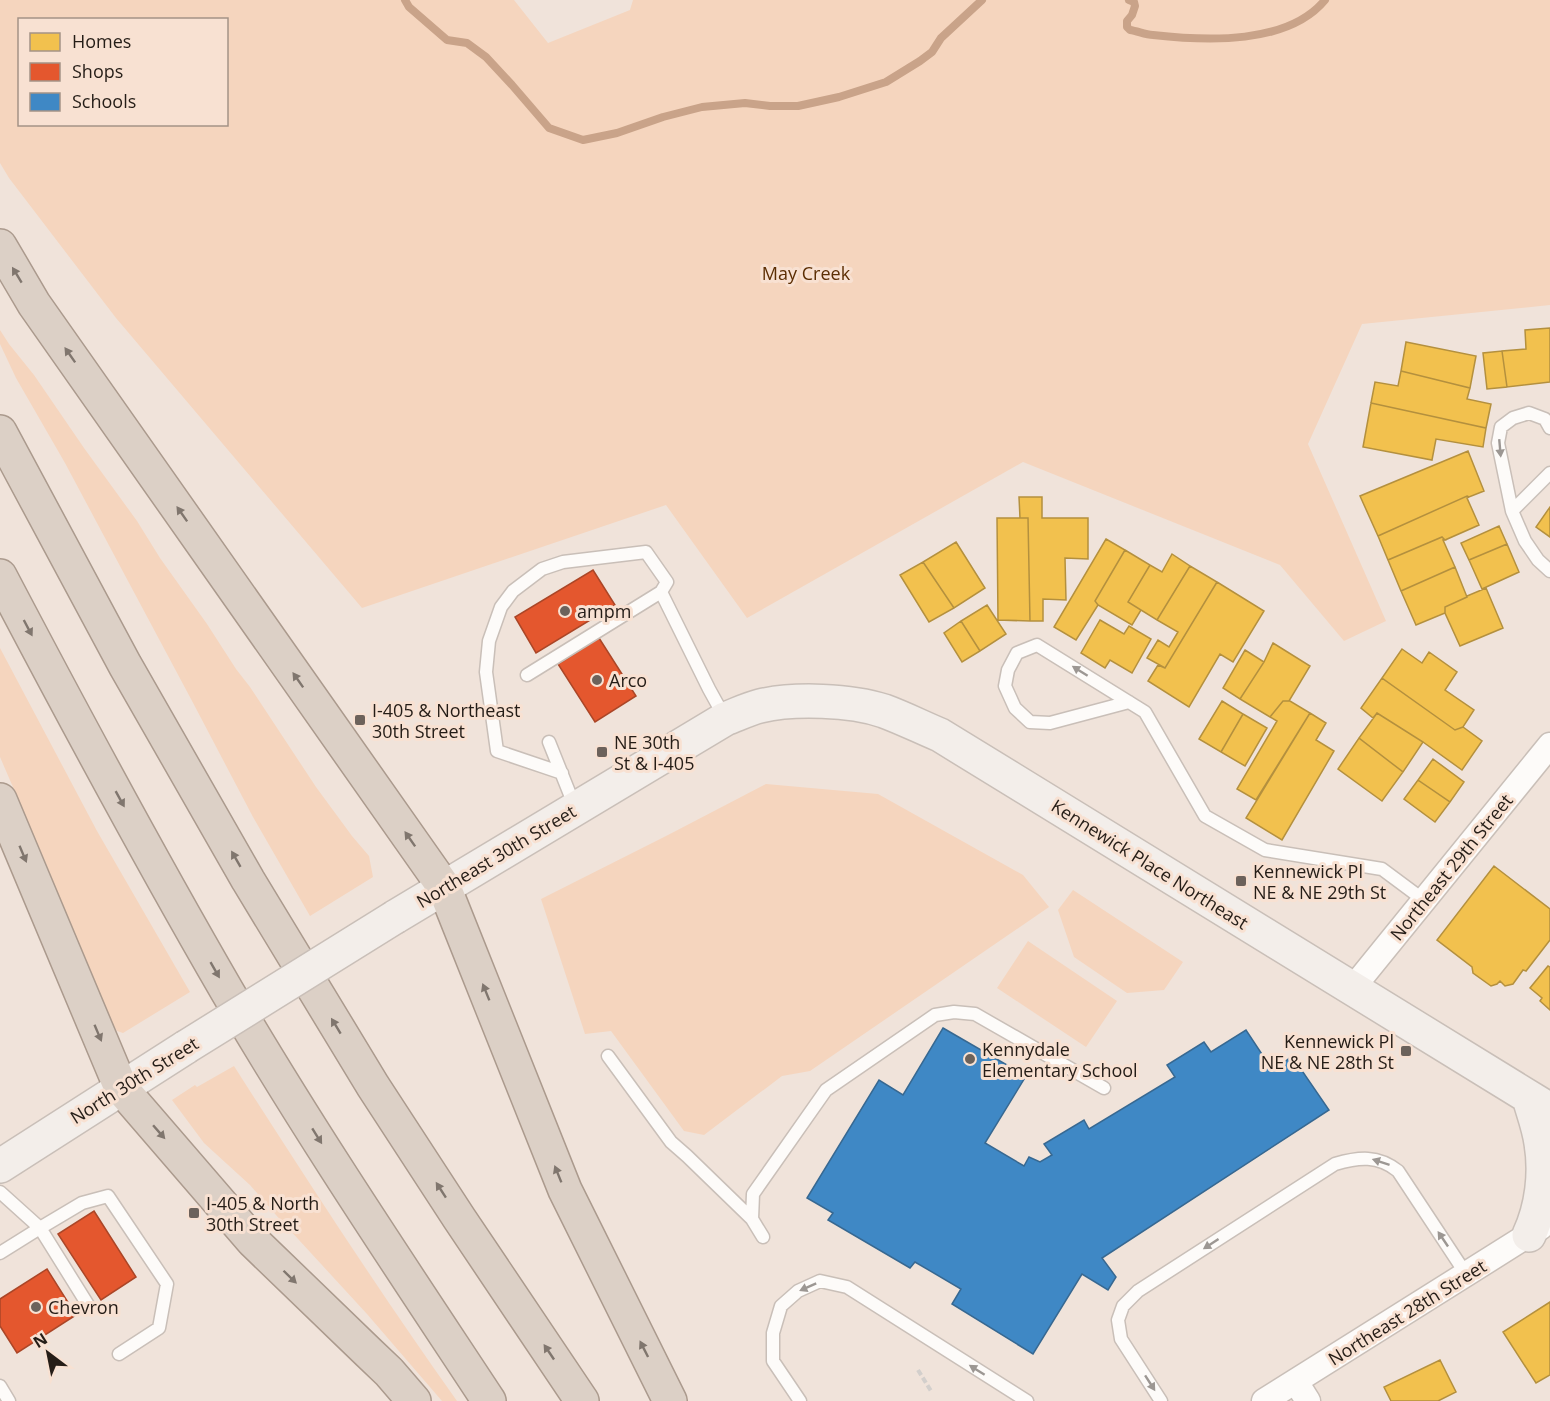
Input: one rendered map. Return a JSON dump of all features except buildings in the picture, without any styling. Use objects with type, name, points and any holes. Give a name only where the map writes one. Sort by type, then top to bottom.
[{"type":"highway","points":[[0,246],[34,304],[444,887],[565,1190],[670,1401]]},
{"type":"highway","points":[[0,432],[125,665],[248,880],[373,1086],[582,1401]]},
{"type":"highway","points":[[0,576],[176,901],[228,992],[278,1076],[380,1236],[489,1401]]},
{"type":"highway","points":[[0,800],[121,1088],[253,1242],[389,1372],[414,1401]]},
{"type":"street","name":"Kennewick Place Northeast","points":[[725,719],[760,706],[795,701],[834,702],[861,705],[883,711],[940,735],[1539,1104]]},
{"type":"street","name":"Northeast 30th Street","points":[[268,996],[444,887],[725,719]]},
{"type":"street","name":"Northeast 29th Street","points":[[1352,989],[1550,745]]},
{"type":"street","name":"North 30th Street","points":[[0,1166],[268,996]]},
{"type":"street","points":[[1539,1104],[1544,1165],[1537,1219],[1540,1228]]},
{"type":"street","name":"Northeast 28th Street","points":[[1264,1401],[1302,1391],[1466,1274],[1540,1228]]},
{"type":"lane","points":[[1550,428],[1545,419],[1528,413],[1513,418],[1501,427],[1498,443],[1512,511],[1525,542],[1538,560],[1550,571]]},
{"type":"lane","points":[[1512,511],[1550,473]]},
{"type":"lane","points":[[527,675],[661,592],[667,582],[646,552],[563,562],[542,569],[513,591],[501,607],[489,640],[486,672],[497,751],[562,773]]},
{"type":"lane","points":[[661,592],[725,719]]},
{"type":"lane","points":[[1129,702],[1050,723],[1030,722],[1015,708],[1005,687],[1008,670],[1017,652],[1037,645],[1129,702],[1145,712],[1205,816],[1265,850],[1382,869],[1425,901]]},
{"type":"lane","points":[[549,742],[576,808]]},
{"type":"lane","points":[[752,1219],[753,1194],[826,1090],[935,1015],[954,1012],[975,1014],[1104,1088]]},
{"type":"lane","points":[[608,1056],[670,1142],[752,1219],[763,1238]]},
{"type":"lane","points":[[1161,1401],[1121,1339],[1119,1320],[1123,1306],[1138,1291],[1335,1164],[1353,1158],[1371,1159],[1387,1163],[1398,1171],[1466,1274]]},
{"type":"lane","points":[[0,1192],[40,1228],[88,1305]]},
{"type":"lane","points":[[0,1253],[82,1203],[108,1196],[167,1284],[159,1328],[119,1354]]},
{"type":"lane","points":[[800,1401],[773,1361],[773,1333],[781,1306],[798,1291],[820,1281],[847,1287],[1027,1401]]},
{"type":"lane","points":[[0,1386],[9,1401]]},
{"type":"path","points":[[918,1370],[931,1391]]},
{"type":"green space","name":"May Creek","points":[[0,0],[514,0],[548,43],[630,10],[633,0],[1550,0],[1550,305],[1362,324],[1308,444],[1386,621],[1344,641],[1280,565],[1023,462],[747,618],[666,505],[362,608],[116,318],[0,163]]},
{"type":"green space","points":[[0,330],[137,521],[316,787],[369,856],[373,877],[310,916],[253,817],[65,463],[16,378],[0,344]]},
{"type":"green space","points":[[0,648],[97,831],[190,992],[123,1033],[117,1031],[108,1017],[0,757]]},
{"type":"green space","points":[[766,784],[878,794],[1023,875],[1049,907],[810,1071],[782,1076],[704,1135],[684,1131],[611,1031],[585,1034],[541,899]]},
{"type":"green space","points":[[1073,890],[1183,962],[1164,990],[1127,993],[1074,957],[1058,910]]},
{"type":"green space","points":[[1028,941],[1117,1001],[1086,1047],[997,988]]},
{"type":"green space","points":[[234,1066],[343,1235],[457,1401],[442,1401],[250,1185],[204,1143],[172,1100],[195,1085],[197,1087]]},
{"type":"waterway","name":"May Creek","points":[[405,0],[409,7],[447,40],[467,43],[486,57],[549,128],[583,140],[617,133],[663,117],[702,107],[745,103],[798,106],[839,97],[886,82],[932,52],[941,38],[982,0]]},
{"type":"waterway","name":"May Creek","points":[[1129,0],[1134,2],[1135,6],[1127,21],[1127,27],[1130,30],[1150,35],[1197,38],[1245,37],[1268,32],[1290,25],[1309,15],[1325,0]]},
{"type":"place","name":"ampm","points":[[565,611]]},
{"type":"place","name":"Arco","points":[[597,680]]},
{"type":"place","name":"I-405 & Northeast 30th Street","points":[[360,720]]},
{"type":"place","name":"NE 30th St & I-405","points":[[602,752]]},
{"type":"place","name":"Kennewick Pl NE & NE 29th St","points":[[1241,881]]},
{"type":"place","name":"Kennewick Pl NE & NE 28th St","points":[[1406,1051]]},
{"type":"place","name":"Kennydale Elementary School","points":[[970,1059]]},
{"type":"place","name":"I-405 & North 30th Street","points":[[194,1213]]},
{"type":"place","name":"Chevron","points":[[36,1307]]}]
